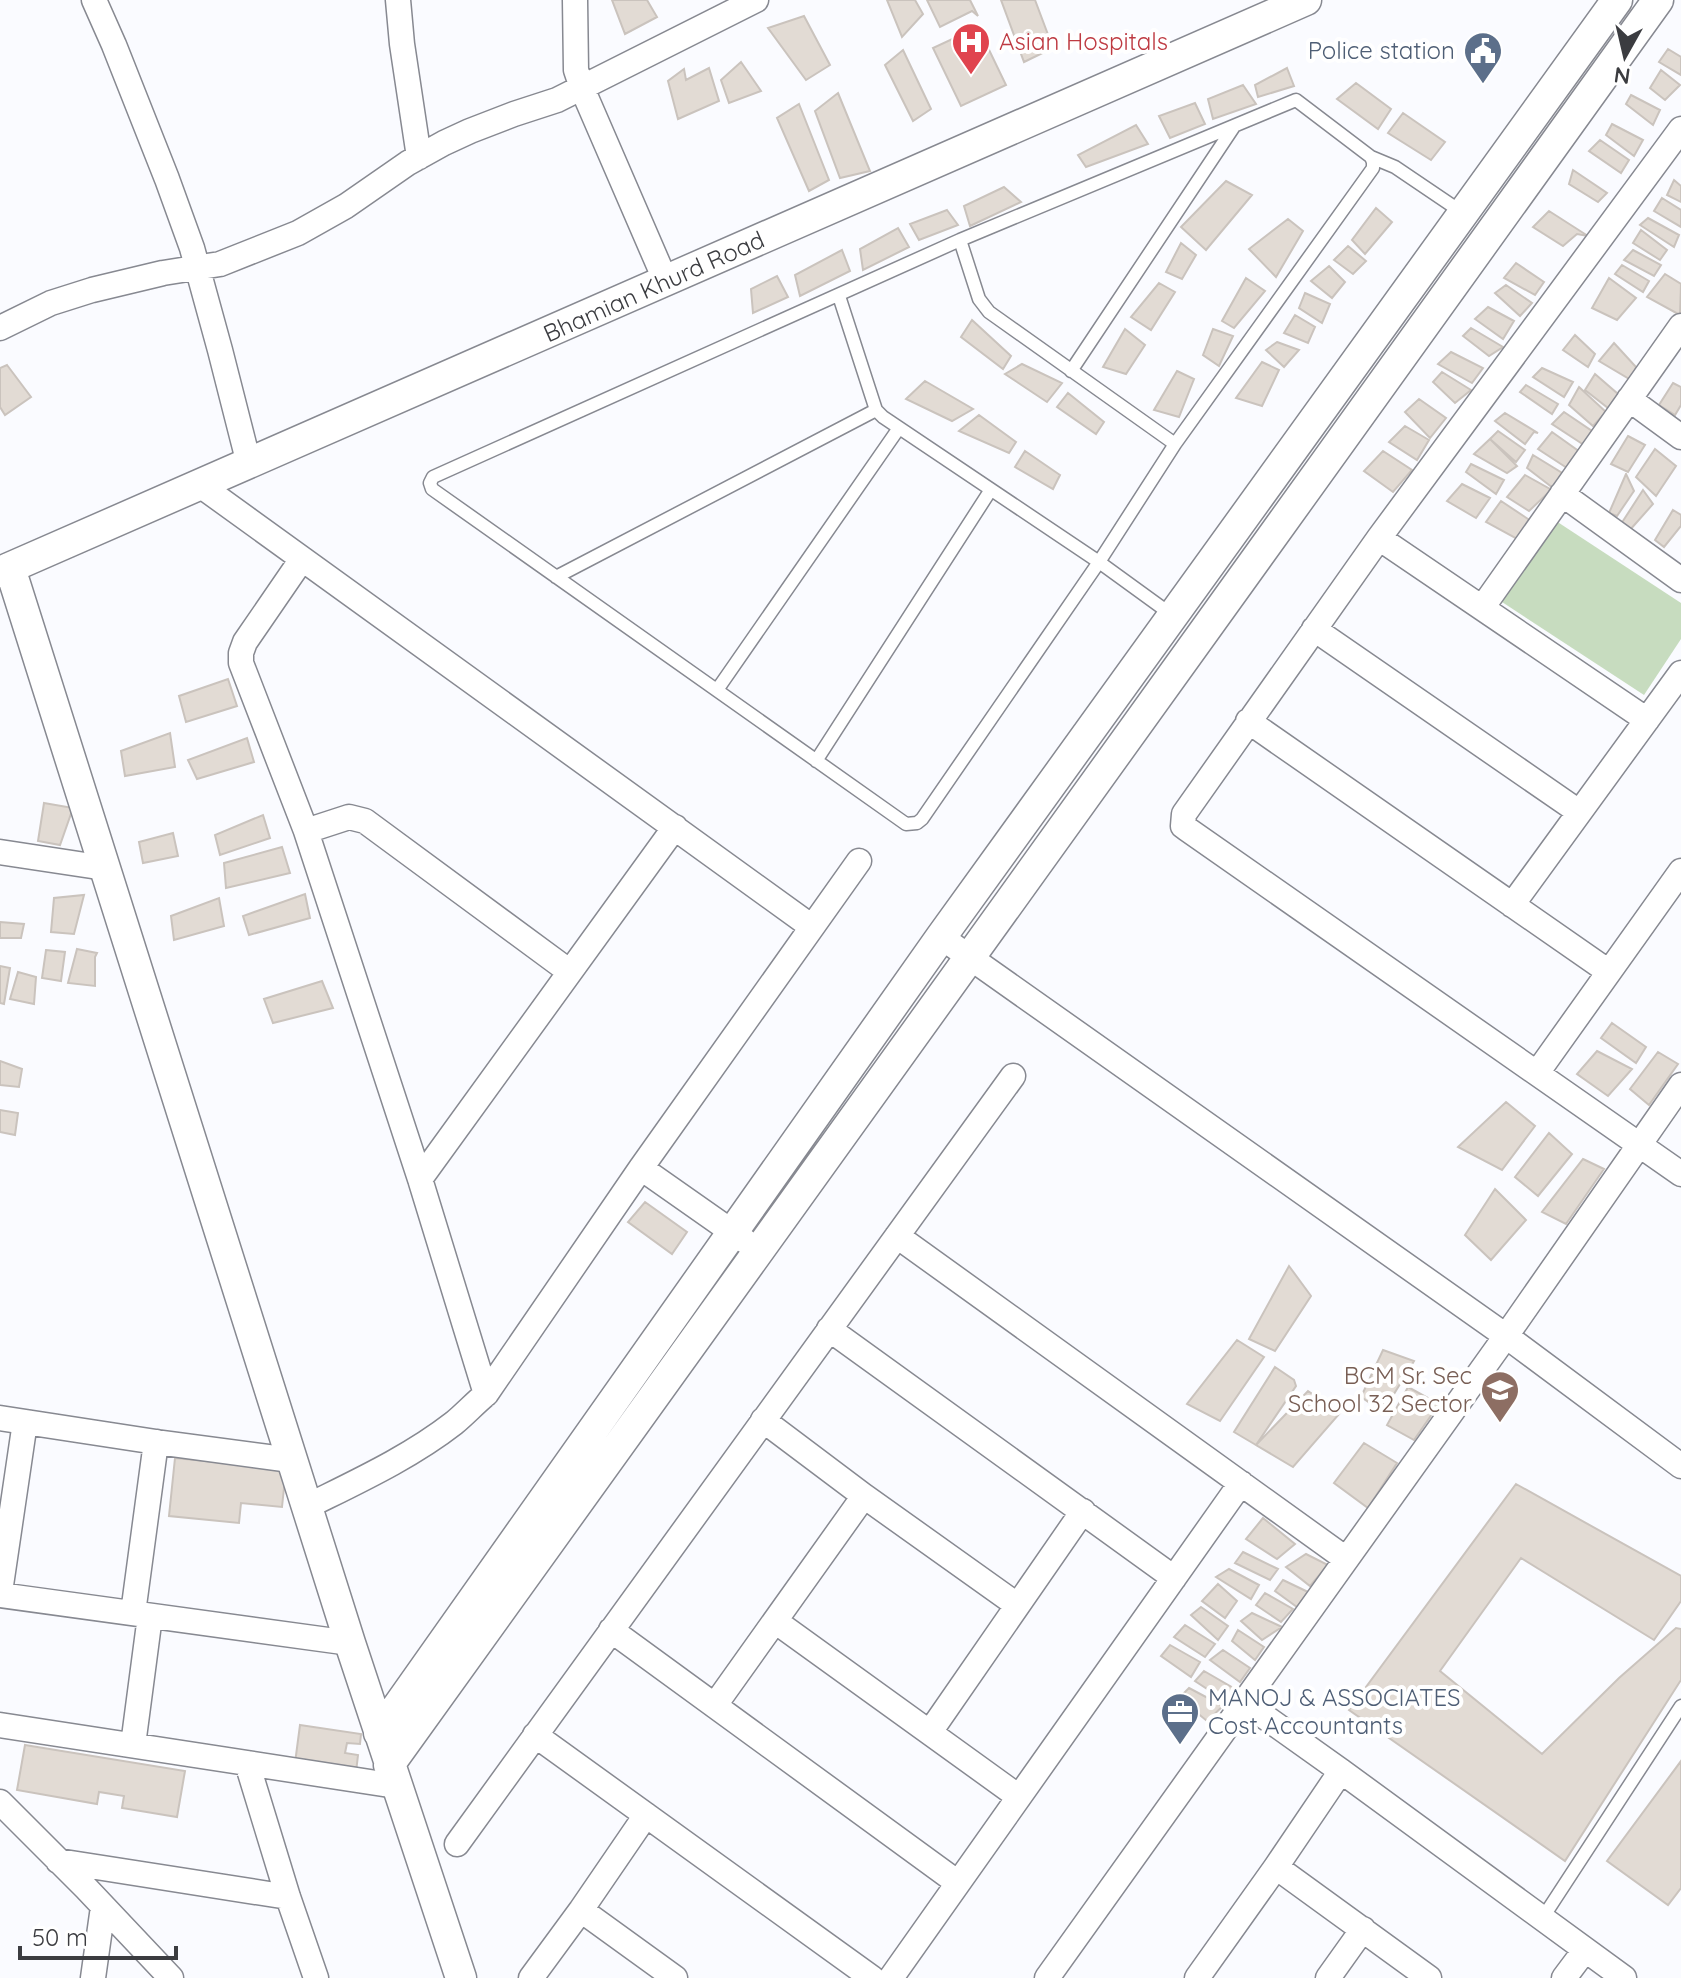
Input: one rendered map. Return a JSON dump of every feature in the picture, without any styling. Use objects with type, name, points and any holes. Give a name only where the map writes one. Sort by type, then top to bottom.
[{"type":"street","points":[[94,0],[167,179],[199,269],[249,464]]},
{"type":"street","points":[[398,0],[419,157]]},
{"type":"street","points":[[575,0],[576,70],[666,282]]},
{"type":"street","points":[[0,328],[51,303],[163,273],[220,264],[298,233],[346,206],[419,157],[470,131],[557,100],[756,0]]},
{"type":"street","name":"Bhamian Khurd Road","points":[[5,570],[1306,0]]},
{"type":"street","points":[[379,1733],[941,937],[1617,0]]},
{"type":"street","points":[[392,1775],[760,1251],[1658,0]]},
{"type":"street","points":[[1677,144],[1379,538],[1184,814],[1183,826],[1681,1174]]},
{"type":"street","points":[[1482,608],[1681,326]]},
{"type":"street","points":[[1629,399],[1681,437]]},
{"type":"street","points":[[200,485],[812,927]]},
{"type":"street","points":[[1562,494],[1681,580]]},
{"type":"street","points":[[1379,538],[1647,720]]},
{"type":"street","points":[[302,559],[245,642],[241,663],[306,831],[420,1179],[486,1394]]},
{"type":"street","points":[[5,570],[105,868],[306,1507],[461,1978]]},
{"type":"street","points":[[1314,629],[1579,812]]},
{"type":"street","points":[[1512,905],[1681,673]]},
{"type":"street","points":[[1248,721],[1609,972]]},
{"type":"street","points":[[306,831],[349,817],[365,821],[570,972]]},
{"type":"street","points":[[420,1179],[675,827]]},
{"type":"street","points":[[0,852],[105,868]]},
{"type":"street","points":[[306,1507],[414,1450],[454,1423],[486,1394],[641,1168],[859,861]]},
{"type":"street","points":[[1537,1073],[1681,871]]},
{"type":"street","points":[[941,937],[1506,1336],[1681,1466]]},
{"type":"street","points":[[457,1844],[1013,1076]]},
{"type":"street","points":[[1047,1978],[1506,1336],[1681,1085]]},
{"type":"street","points":[[641,1168],[760,1251]]},
{"type":"street","points":[[897,1236],[1346,1559]]},
{"type":"street","points":[[829,1329],[1174,1578]]},
{"type":"street","points":[[0,1418],[291,1460]]},
{"type":"street","points":[[763,1420],[1017,1605]]},
{"type":"street","points":[[25,1422],[0,1594],[350,1643]]},
{"type":"street","points":[[133,1745],[156,1442]]},
{"type":"street","points":[[891,1978],[1241,1483]]},
{"type":"street","points":[[715,1705],[864,1496]]},
{"type":"street","points":[[930,1732],[1083,1511]]},
{"type":"street","points":[[775,1621],[1019,1797]]},
{"type":"street","points":[[611,1630],[958,1883]]},
{"type":"street","points":[[1244,1702],[1624,1978]]},
{"type":"street","points":[[0,1725],[247,1763],[392,1775]]},
{"type":"street","points":[[535,1735],[872,1978]]},
{"type":"street","points":[[247,1763],[316,1978]]},
{"type":"street","points":[[1197,1978],[1341,1771]]},
{"type":"street","points":[[0,1802],[171,1978]]},
{"type":"street","points":[[531,1978],[646,1815]]},
{"type":"street","points":[[58,1861],[288,1897]]},
{"type":"street","points":[[1276,1867],[1429,1978]]},
{"type":"street","points":[[93,1978],[103,1907]]},
{"type":"street","points":[[581,1910],[675,1978]]},
{"type":"street","points":[[1328,1978],[1363,1929]]},
{"type":"street","points":[[1564,1978],[1585,1950]]},
{"type":"lane","points":[[1371,157],[1373,168],[1175,444],[1099,562],[917,823],[906,824],[432,489],[430,483],[433,477],[960,240],[1296,100],[1371,157],[1395,167],[1463,213]]},
{"type":"lane","points":[[1071,371],[1234,127]]},
{"type":"lane","points":[[960,240],[979,299],[989,312],[1175,444]]},
{"type":"lane","points":[[839,296],[876,410],[1173,615]]},
{"type":"lane","points":[[556,577],[876,410]]},
{"type":"lane","points":[[717,690],[899,428]]},
{"type":"lane","points":[[816,761],[990,491]]},
{"type":"lane","points":[[1542,1919],[1681,1706]]},
{"type":"green space","points":[[1553,519],[1681,603],[1681,639],[1644,695],[1499,600]]},
{"type":"building","points":[[612,0],[647,0],[657,17],[625,34]]},
{"type":"building","points":[[887,0],[915,0],[923,14],[902,37]]},
{"type":"building","points":[[927,0],[970,0],[978,16],[972,11],[940,27]]},
{"type":"building","points":[[1001,0],[1035,0],[1053,48],[1024,62]]},
{"type":"building","points":[[804,16],[830,65],[806,80],[768,28]]},
{"type":"building","points":[[978,27],[1006,85],[961,106],[933,48]]},
{"type":"building","points":[[1668,49],[1681,57],[1681,75],[1659,62]]},
{"type":"building","points":[[903,50],[931,109],[913,121],[885,65]]},
{"type":"building","points":[[741,62],[761,91],[729,103],[721,80]]},
{"type":"building","points":[[709,68],[719,101],[678,119],[668,81],[684,69],[686,80]]},
{"type":"building","points":[[1287,68],[1294,86],[1258,97],[1255,85]]},
{"type":"building","points":[[1661,70],[1680,85],[1665,100],[1650,88]]},
{"type":"building","points":[[1356,83],[1391,109],[1378,129],[1337,99]]},
{"type":"building","points":[[1243,85],[1256,104],[1213,119],[1208,99]]},
{"type":"building","points":[[838,93],[870,171],[840,178],[815,111]]},
{"type":"building","points":[[1631,95],[1660,110],[1653,125],[1626,104]]},
{"type":"building","points":[[1195,103],[1205,124],[1170,138],[1159,116]]},
{"type":"building","points":[[799,104],[829,180],[809,191],[777,118]]},
{"type":"building","points":[[1403,113],[1445,142],[1431,160],[1388,133]]},
{"type":"building","points":[[1612,124],[1643,140],[1634,156],[1606,135]]},
{"type":"building","points":[[1136,125],[1148,144],[1086,167],[1078,155]]},
{"type":"building","points":[[1600,140],[1629,160],[1621,173],[1589,151]]},
{"type":"building","points":[[1573,170],[1607,193],[1598,202],[1569,184]]},
{"type":"building","points":[[1674,180],[1681,186],[1681,202],[1667,195]]},
{"type":"building","points":[[1226,181],[1252,195],[1206,250],[1181,227]]},
{"type":"building","points":[[1004,187],[1021,202],[970,226],[964,206]]},
{"type":"building","points":[[1662,198],[1681,210],[1681,227],[1654,211]]},
{"type":"building","points":[[1376,208],[1392,222],[1365,254],[1352,240]]},
{"type":"building","points":[[947,210],[958,225],[919,240],[910,224]]},
{"type":"building","points":[[1549,211],[1588,236],[1577,234],[1563,246],[1533,227]]},
{"type":"building","points":[[1648,218],[1679,235],[1674,247],[1640,225]]},
{"type":"building","points":[[1288,219],[1303,231],[1276,277],[1249,249]]},
{"type":"building","points":[[898,228],[909,247],[863,270],[860,249]]},
{"type":"building","points":[[1641,230],[1667,250],[1660,260],[1633,243]]},
{"type":"building","points":[[1181,243],[1196,255],[1182,279],[1166,272]]},
{"type":"building","points":[[1348,246],[1366,261],[1353,274],[1334,260]]},
{"type":"building","points":[[842,250],[850,271],[800,296],[795,275]]},
{"type":"building","points":[[1633,250],[1661,265],[1654,276],[1624,260]]},
{"type":"building","points":[[1516,263],[1544,282],[1535,295],[1504,278]]},
{"type":"building","points":[[1622,265],[1649,281],[1643,292],[1615,274]]},
{"type":"building","points":[[1329,266],[1345,282],[1332,298],[1311,281]]},
{"type":"building","points":[[1665,274],[1681,284],[1680,315],[1647,297]]},
{"type":"building","points":[[777,276],[788,297],[753,313],[751,289]]},
{"type":"building","points":[[1246,278],[1265,291],[1234,328],[1222,321]]},
{"type":"building","points":[[1609,278],[1636,298],[1617,320],[1592,308]]},
{"type":"building","points":[[1159,283],[1175,292],[1151,330],[1131,317]]},
{"type":"building","points":[[1506,285],[1532,303],[1520,316],[1495,293]]},
{"type":"building","points":[[1305,293],[1330,304],[1322,323],[1299,308]]},
{"type":"building","points":[[1488,307],[1514,321],[1503,339],[1475,319]]},
{"type":"building","points":[[1295,315],[1315,327],[1308,343],[1284,333]]},
{"type":"building","points":[[972,320],[1011,356],[1003,369],[961,337]]},
{"type":"building","points":[[1471,328],[1503,347],[1489,356],[1463,336]]},
{"type":"building","points":[[1125,329],[1145,345],[1126,374],[1103,367]]},
{"type":"building","points":[[1213,329],[1233,336],[1219,366],[1203,355]]},
{"type":"building","points":[[1575,335],[1595,354],[1588,367],[1563,350]]},
{"type":"building","points":[[1277,342],[1299,350],[1284,367],[1266,350]]},
{"type":"building","points":[[1614,343],[1636,367],[1631,380],[1599,361]]},
{"type":"building","points":[[1451,352],[1483,368],[1472,383],[1438,364]]},
{"type":"building","points":[[1262,362],[1279,370],[1262,406],[1236,398]]},
{"type":"building","points":[[1022,364],[1062,383],[1047,402],[1005,374]]},
{"type":"building","points":[[7,365],[31,397],[5,415],[0,407],[0,368]]},
{"type":"building","points":[[1542,368],[1573,382],[1564,397],[1533,377]]},
{"type":"building","points":[[1177,371],[1194,379],[1179,417],[1154,410]]},
{"type":"building","points":[[1442,372],[1471,390],[1455,403],[1433,382]]},
{"type":"building","points":[[1595,374],[1618,394],[1608,408],[1585,390]]},
{"type":"building","points":[[925,381],[973,409],[952,421],[906,399]]},
{"type":"building","points":[[1673,383],[1681,387],[1681,405],[1675,415],[1659,405]]},
{"type":"building","points":[[1526,385],[1558,404],[1552,414],[1520,392]]},
{"type":"building","points":[[1579,387],[1606,412],[1593,426],[1569,405]]},
{"type":"building","points":[[1068,393],[1104,422],[1096,434],[1057,407]]},
{"type":"building","points":[[1419,399],[1446,418],[1430,438],[1405,412]]},
{"type":"building","points":[[1564,412],[1595,433],[1584,445],[1552,424]]},
{"type":"building","points":[[1505,413],[1538,433],[1534,432],[1525,444],[1495,421]]},
{"type":"building","points":[[979,415],[1016,442],[1009,453],[959,431]]},
{"type":"building","points":[[1405,426],[1429,440],[1417,460],[1389,442]]},
{"type":"building","points":[[1498,431],[1525,450],[1516,462],[1490,439]]},
{"type":"building","points":[[1552,432],[1580,452],[1567,468],[1538,449]]},
{"type":"building","points":[[1628,436],[1645,445],[1628,472],[1611,464]]},
{"type":"building","points":[[1490,439],[1517,466],[1507,473],[1474,454]]},
{"type":"building","points":[[1655,449],[1676,466],[1656,496],[1636,477]]},
{"type":"building","points":[[1025,451],[1060,475],[1053,489],[1015,467]]},
{"type":"building","points":[[1383,451],[1412,470],[1393,492],[1364,471]]},
{"type":"building","points":[[1533,455],[1567,476],[1553,488],[1527,468]]},
{"type":"building","points":[[1471,464],[1504,480],[1496,494],[1466,472]]},
{"type":"building","points":[[1626,474],[1634,491],[1617,516],[1609,513]]},
{"type":"building","points":[[1525,475],[1550,489],[1529,511],[1507,497]]},
{"type":"building","points":[[1462,484],[1490,498],[1476,518],[1447,501]]},
{"type":"building","points":[[1643,490],[1653,504],[1629,531],[1621,524]]},
{"type":"building","points":[[1501,501],[1531,521],[1519,540],[1486,522]]},
{"type":"building","points":[[1673,510],[1681,515],[1681,526],[1664,547],[1655,540]]},
{"type":"building","points":[[228,679],[237,706],[186,722],[179,696]]},
{"type":"building","points":[[170,733],[175,767],[125,776],[121,751]]},
{"type":"building","points":[[247,738],[254,762],[197,779],[188,760]]},
{"type":"building","points":[[44,803],[73,808],[60,845],[38,841]]},
{"type":"building","points":[[263,815],[270,838],[220,855],[215,835]]},
{"type":"building","points":[[173,833],[178,856],[143,863],[139,842]]},
{"type":"building","points":[[282,847],[290,873],[226,888],[224,863]]},
{"type":"building","points":[[305,894],[310,918],[249,935],[243,916]]},
{"type":"building","points":[[84,895],[74,934],[51,932],[54,898]]},
{"type":"building","points":[[219,898],[224,926],[174,940],[171,916]]},
{"type":"building","points":[[0,922],[24,924],[21,938],[0,938]]},
{"type":"building","points":[[77,949],[97,953],[95,986],[68,983]]},
{"type":"building","points":[[46,950],[65,952],[61,981],[42,978]]},
{"type":"building","points":[[0,966],[10,968],[4,1004],[0,1003]]},
{"type":"building","points":[[18,972],[36,977],[34,1004],[10,999]]},
{"type":"building","points":[[322,981],[333,1008],[273,1023],[264,999]]},
{"type":"building","points":[[1612,1023],[1646,1047],[1636,1063],[1601,1038]]},
{"type":"building","points":[[1597,1051],[1632,1069],[1608,1096],[1577,1074]]},
{"type":"building","points":[[1658,1052],[1678,1064],[1649,1105],[1630,1089]]},
{"type":"building","points":[[0,1061],[22,1069],[19,1087],[0,1085]]},
{"type":"building","points":[[1506,1102],[1535,1126],[1502,1170],[1458,1147]]},
{"type":"building","points":[[0,1110],[18,1113],[15,1135],[0,1132]]},
{"type":"building","points":[[1549,1133],[1572,1154],[1538,1196],[1515,1177]]},
{"type":"building","points":[[1583,1159],[1604,1169],[1566,1224],[1542,1212]]},
{"type":"building","points":[[1495,1189],[1526,1220],[1491,1260],[1465,1235]]},
{"type":"building","points":[[645,1202],[687,1232],[672,1254],[628,1222]]},
{"type":"building","points":[[1289,1266],[1311,1296],[1275,1351],[1249,1339]]},
{"type":"building","points":[[1237,1340],[1264,1357],[1220,1421],[1187,1404]]},
{"type":"building","points":[[1383,1350],[1414,1361],[1383,1412],[1361,1397]]},
{"type":"building","points":[[1275,1367],[1294,1380],[1296,1386],[1256,1445],[1234,1432]]},
{"type":"building","points":[[1408,1387],[1439,1404],[1414,1440],[1387,1425]]},
{"type":"building","points":[[1308,1391],[1340,1413],[1293,1467],[1256,1445]]},
{"type":"building","points":[[1364,1443],[1397,1463],[1368,1508],[1334,1483]]},
{"type":"building","points":[[175,1458],[286,1469],[282,1507],[241,1503],[239,1523],[169,1516]]},
{"type":"building","points":[[1516,1484],[1681,1576],[1681,1601],[1654,1640],[1521,1558],[1440,1671],[1542,1754],[1619,1678],[1676,1628],[1681,1629],[1681,1680],[1565,1861],[1349,1710]]},
{"type":"building","points":[[1263,1518],[1295,1544],[1277,1559],[1246,1539]]},
{"type":"building","points":[[1243,1552],[1278,1569],[1270,1580],[1235,1563]]},
{"type":"building","points":[[1306,1554],[1328,1565],[1310,1586],[1286,1567]]},
{"type":"building","points":[[1229,1569],[1259,1585],[1251,1599],[1216,1577]]},
{"type":"building","points":[[1283,1580],[1308,1592],[1297,1607],[1275,1591]]},
{"type":"building","points":[[1218,1584],[1237,1601],[1225,1618],[1202,1601]]},
{"type":"building","points":[[1265,1593],[1293,1609],[1281,1622],[1256,1605]]},
{"type":"building","points":[[1201,1607],[1228,1626],[1218,1640],[1191,1615]]},
{"type":"building","points":[[1252,1613],[1282,1627],[1262,1640],[1241,1621]]},
{"type":"building","points":[[1185,1625],[1215,1644],[1205,1657],[1174,1637]]},
{"type":"building","points":[[1238,1630],[1264,1647],[1255,1660],[1232,1641]]},
{"type":"building","points":[[1170,1645],[1200,1662],[1191,1677],[1161,1656]]},
{"type":"building","points":[[1223,1650],[1250,1668],[1240,1682],[1210,1660]]},
{"type":"building","points":[[1204,1671],[1235,1689],[1224,1700],[1195,1681]]},
{"type":"building","points":[[1189,1688],[1223,1706],[1207,1721],[1179,1698]]},
{"type":"building","points":[[300,1725],[361,1734],[360,1744],[347,1743],[345,1753],[358,1755],[356,1772],[295,1763]]},
{"type":"building","points":[[25,1745],[185,1771],[177,1817],[122,1808],[124,1796],[99,1792],[97,1804],[17,1790]]},
{"type":"building","points":[[1681,1761],[1681,1888],[1668,1905],[1607,1861]]},
{"type":"place","name":"Asian Hospitals","points":[[971,76]]},
{"type":"place","name":"Police station","points":[[1483,85]]},
{"type":"place","name":"BCM Sr. Sec School 32 Sector","points":[[1500,1424]]},
{"type":"place","name":"MANOJ & ASSOCIATES Cost Accountants","points":[[1180,1746]]}]
